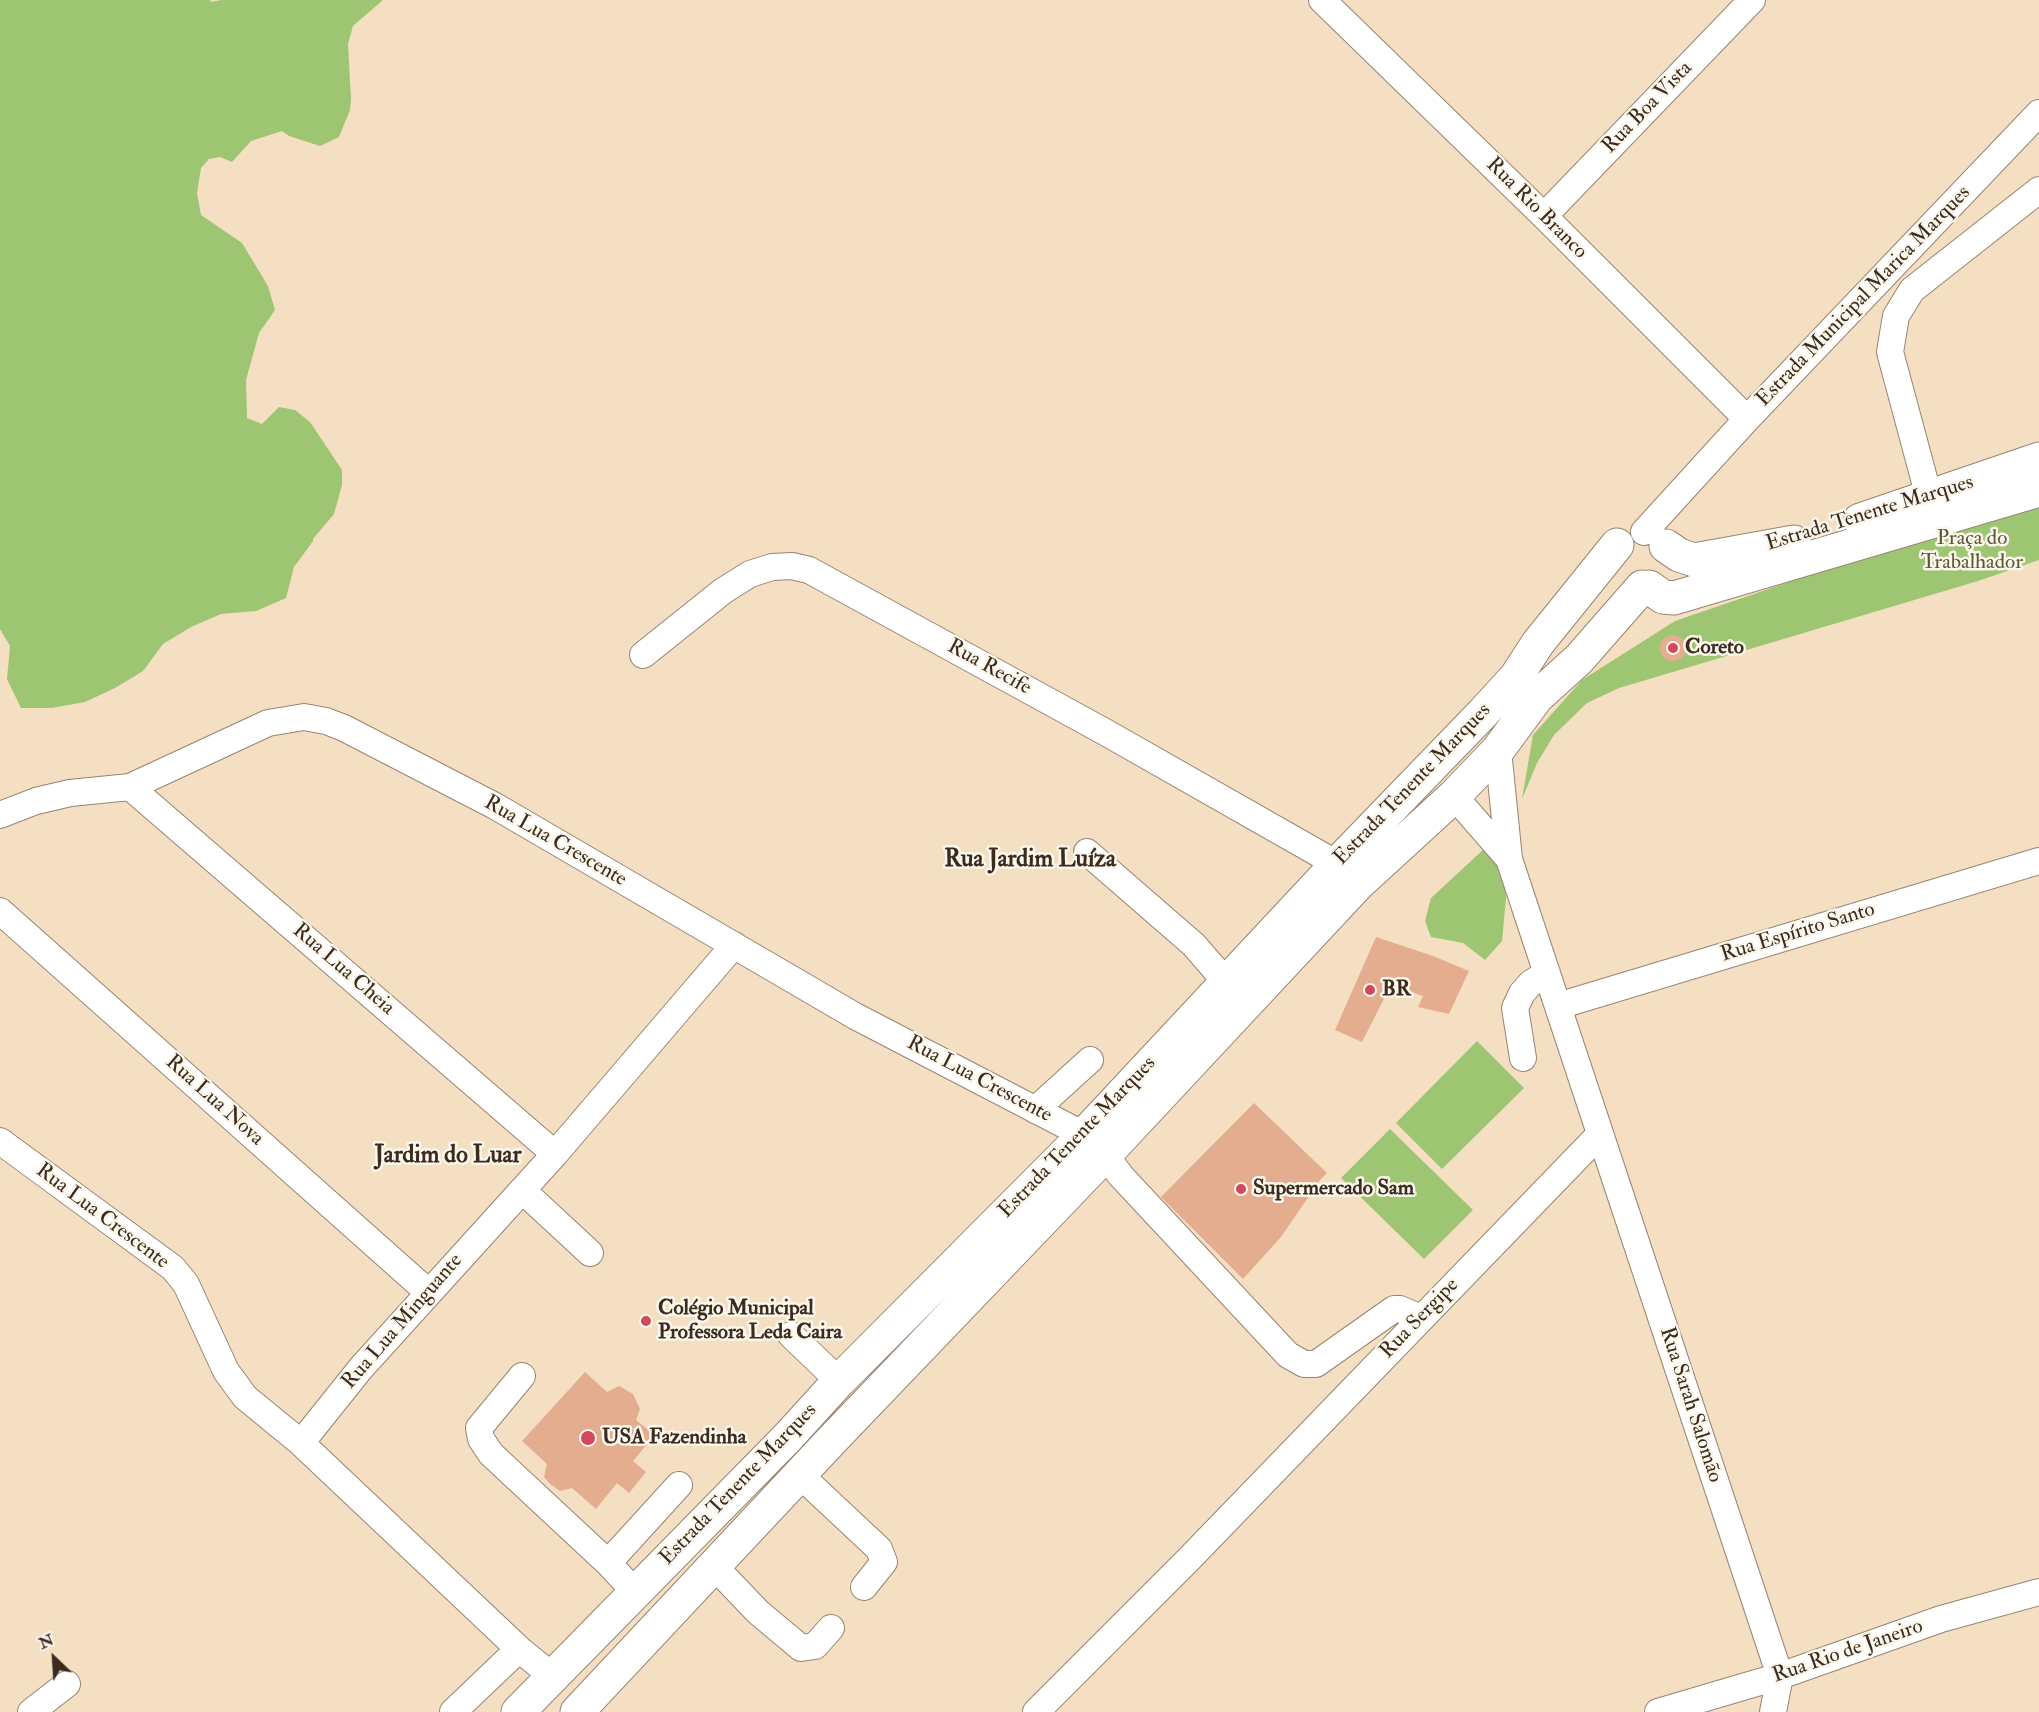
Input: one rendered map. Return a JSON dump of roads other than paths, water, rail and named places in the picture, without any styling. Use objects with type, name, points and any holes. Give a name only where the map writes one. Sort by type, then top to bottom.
[{"type":"main road","name":"Estrada Tenente Marques","points":[[577,1712],[800,1475],[1094,1145],[1226,982],[1482,714],[1516,677],[1538,643],[1648,541],[1694,560],[1788,544],[2039,459]]},
{"type":"main road","name":"Estrada Tenente Marques","points":[[518,1712],[788,1437],[839,1381],[1094,1145],[1358,884],[1454,796],[1498,750],[1538,697],[1579,659],[1645,587],[1663,597],[1674,598],[2039,490]]},
{"type":"main road","points":[[1648,541],[1669,555],[1669,565],[1665,574],[1655,585],[1645,587],[1626,582],[1616,570],[1614,561],[1648,541]]},
{"type":"main road","points":[[1454,796],[1440,773],[1441,769],[1476,732],[1482,714]]},
{"type":"street","name":"Rua Rio Branco","points":[[1322,0],[1544,216],[1747,419]]},
{"type":"street","name":"Rua Boa Vista","points":[[1544,216],[1749,1]]},
{"type":"street","name":"Estrada Municipal Marica Marques","points":[[1648,541],[1689,481],[2039,113]]},
{"type":"street","points":[[1929,497],[1890,352],[1896,316],[1912,290],[2039,190]]},
{"type":"street","name":"Rua Recife","points":[[644,655],[723,591],[750,574],[772,567],[792,566],[808,570],[1105,732],[1337,864]]},
{"type":"street","name":"Rua Lua Crescente","points":[[0,815],[36,801],[70,793],[130,787],[268,723],[304,717],[326,721],[344,728],[495,806],[855,1016],[1035,1110],[1094,1145]]},
{"type":"street","points":[[1498,750],[1509,859],[1600,1134]]},
{"type":"street","name":"Rua Lua Cheia","points":[[130,787],[555,1154]]},
{"type":"street","points":[[1454,796],[1509,859]]},
{"type":"street","points":[[1087,852],[1194,945],[1226,982]]},
{"type":"street","name":"Rua Espírito Santo","points":[[1558,1006],[2039,861]]},
{"type":"street","name":"Rua Lua Nova","points":[[0,911],[428,1292]]},
{"type":"street","name":"Rua Lua Minguante","points":[[301,1443],[361,1368],[555,1154],[734,945]]},
{"type":"street","points":[[1523,1058],[1515,1008],[1521,993],[1531,983],[1547,973]]},
{"type":"street","points":[[1035,1110],[1090,1059]]},
{"type":"street","name":"Rua Sergipe","points":[[1036,1712],[1189,1558],[1600,1134]]},
{"type":"street","name":"Rua Sarah Salomão","points":[[1600,1134],[1780,1676]]},
{"type":"street","name":"Rua Lua Crescente","points":[[0,1141],[173,1268],[186,1284],[232,1380],[245,1396],[301,1443]]},
{"type":"street","points":[[1094,1145],[1288,1355],[1304,1364],[1316,1364],[1394,1309],[1400,1308],[1421,1318]]},
{"type":"street","points":[[522,1190],[590,1253]]},
{"type":"street","points":[[791,1335],[839,1381]]},
{"type":"street","points":[[522,1376],[479,1428],[481,1439],[491,1454],[608,1563],[635,1592]]},
{"type":"street","points":[[301,1443],[519,1649],[552,1676]]},
{"type":"street","points":[[800,1475],[879,1549],[884,1562],[864,1587]]},
{"type":"street","points":[[608,1563],[679,1485]]},
{"type":"street","points":[[714,1566],[758,1612],[801,1648],[815,1646],[831,1628]]},
{"type":"street","name":"Rua Rio de Janeiro","points":[[1658,1712],[1780,1676],[1941,1619],[2039,1592]]},
{"type":"street","points":[[453,1712],[519,1649]]},
{"type":"street","points":[[1773,1712],[1780,1676]]},
{"type":"street","points":[[31,1712],[67,1684]]},
{"type":"place","name":"Coreto","points":[[1673,648]]},
{"type":"place","name":"BR","points":[[1370,990]]},
{"type":"place","name":"Supermercado Sam","points":[[1241,1189]]},
{"type":"place","name":"Colégio Municipal Professora Leda Caira","points":[[646,1321]]},
{"type":"place","name":"USA Fazendinha","points":[[588,1438]]},
{"type":"district","name":"Rua Jardim Luíza","points":[[1030,861]]},
{"type":"district","name":"Jardim do Luar","points":[[448,1157]]},
{"type":"park label","name":"Praça do Trabalhador","points":[[1972,551]]}]
